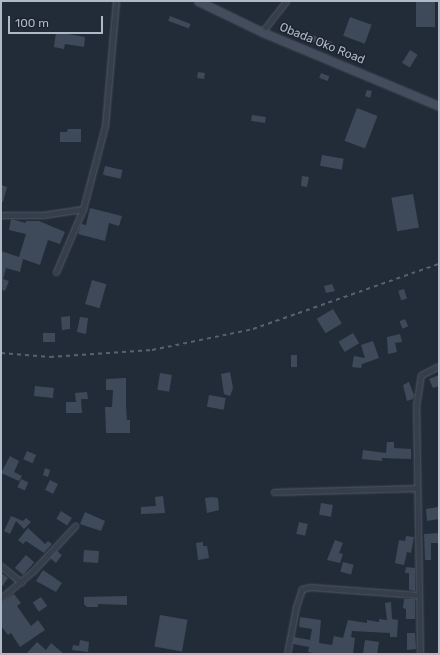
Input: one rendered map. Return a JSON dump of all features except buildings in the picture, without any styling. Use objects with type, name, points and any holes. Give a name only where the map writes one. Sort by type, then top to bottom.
[{"type":"main road","name":"Obada Oko Road","points":[[198,1],[262,32],[439,106]]},
{"type":"street","points":[[56,272],[83,209],[105,126],[116,1]]},
{"type":"street","points":[[262,32],[286,1]]},
{"type":"street","points":[[1,215],[43,215],[83,209]]},
{"type":"street","points":[[420,654],[416,406],[421,375],[439,366]]},
{"type":"street","points":[[274,492],[417,488]]},
{"type":"street","points":[[1,598],[21,582],[75,526]]},
{"type":"street","points":[[1,566],[21,582]]},
{"type":"street","points":[[287,654],[296,607],[302,589],[310,587],[419,595]]},
{"type":"railway","points":[[1,353],[50,357],[152,350],[253,329],[439,264]]}]
